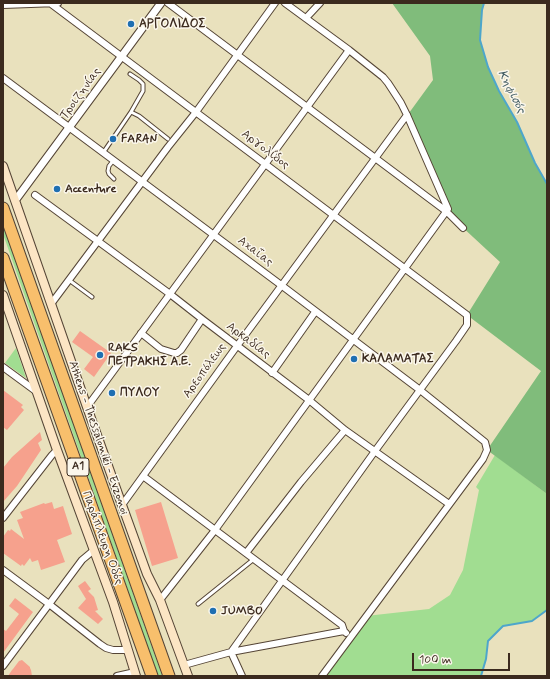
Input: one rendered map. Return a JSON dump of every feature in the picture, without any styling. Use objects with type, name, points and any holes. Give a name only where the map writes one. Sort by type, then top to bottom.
[{"type":"highway","name":"Athens - Thessaloniki - Evzonoi","points":[[3,208],[169,676]]},
{"type":"highway","name":"Α1","points":[[3,258],[152,676]]},
{"type":"main road","points":[[3,166],[86,407],[148,574],[160,600],[188,676]]},
{"type":"main road","name":"Παράπλευρη Οδός","points":[[3,295],[57,450],[113,602],[136,674]]},
{"type":"street","name":"Αργολίδος","points":[[50,3],[467,315],[467,325],[420,390]]},
{"type":"street","points":[[3,4],[58,3]]},
{"type":"street","name":"Τροιζηνίας","points":[[17,198],[161,3]]},
{"type":"street","points":[[168,3],[446,211],[463,228]]},
{"type":"street","points":[[51,304],[196,112],[275,3]]},
{"type":"street","points":[[160,600],[215,530],[448,209],[407,115],[388,83],[383,77],[349,50],[285,3]]},
{"type":"street","points":[[306,18],[320,3]]},
{"type":"street","points":[[86,407],[349,50]]},
{"type":"street","name":"Αχαΐας","points":[[3,78],[281,285],[420,390],[485,442],[487,450],[483,459],[448,504]]},
{"type":"street","name":"Αρεοπόλεως","points":[[122,505],[281,285],[407,115]]},
{"type":"street","name":"Αρκαδίας","points":[[35,195],[170,294],[346,430],[448,504]]},
{"type":"street","points":[[272,373],[316,312]]},
{"type":"street","points":[[141,333],[161,349],[177,353],[181,350],[202,319]]},
{"type":"street","points":[[4,369],[37,392]]},
{"type":"street","points":[[230,652],[420,390]]},
{"type":"street","points":[[246,553],[300,482],[346,430]]},
{"type":"street","points":[[3,518],[57,450]]},
{"type":"street","points":[[143,476],[342,624],[344,631],[351,637]]},
{"type":"street","points":[[322,676],[448,504]]},
{"type":"street","points":[[3,666],[82,560],[94,550]]},
{"type":"street","points":[[3,570],[106,648],[120,651],[128,650]]},
{"type":"street","points":[[184,665],[230,652],[344,631]]},
{"type":"street","points":[[230,652],[242,676]]},
{"type":"street","points":[[118,676],[136,674]]},
{"type":"lane","points":[[103,153],[131,112],[143,91],[143,84],[130,74]]},
{"type":"lane","points":[[131,112],[139,116],[168,139]]},
{"type":"lane","points":[[113,161],[109,166],[108,171],[114,179]]},
{"type":"lane","points":[[69,280],[92,297]]},
{"type":"lane","points":[[198,604],[254,559]]},
{"type":"green space","points":[[392,3],[484,3],[482,10],[480,40],[488,67],[499,91],[517,122],[535,163],[547,184],[547,494],[487,450],[541,371],[467,315],[500,262],[446,212],[409,113],[433,80],[430,56]]},
{"type":"green space","points":[[3,224],[162,676],[158,676],[3,234]]},
{"type":"green space","points":[[16,348],[26,378],[5,363]]},
{"type":"green space","points":[[495,455],[547,494],[547,610],[532,621],[503,626],[488,641],[486,659],[481,676],[323,676],[366,616],[429,609],[450,595],[463,570],[479,490],[476,487]]},
{"type":"building","name":"RAKS ΠΕΤΡΑΚΗΣ Α.Ε.","points":[[80,331],[111,353],[94,377],[84,369],[93,357],[72,342]]},
{"type":"building","points":[[3,390],[23,405],[21,407],[24,410],[7,430],[3,427]]},
{"type":"building","points":[[40,432],[42,440],[38,443],[41,450],[17,486],[3,502],[3,468],[12,457]]},
{"type":"building","points":[[52,502],[54,509],[63,506],[72,534],[57,540],[65,562],[41,570],[38,560],[32,562],[30,558],[24,566],[22,564],[21,566],[3,553],[3,537],[8,530],[10,531],[11,529],[24,539],[17,520],[23,518],[20,512],[44,503]]},
{"type":"building","points":[[161,502],[178,558],[152,566],[135,510]]},
{"type":"building","points":[[85,581],[91,589],[88,591],[94,597],[98,610],[95,611],[103,619],[98,624],[78,608],[86,599],[78,586]]},
{"type":"building","points":[[15,598],[33,612],[3,653],[3,629],[6,631],[19,614],[9,606]]},
{"type":"building","points":[[22,660],[30,667],[32,676],[8,676],[19,661]]},
{"type":"waterway","name":"Κηφισός","points":[[484,3],[482,10],[480,40],[488,67],[499,91],[517,122],[535,163],[547,184]]},
{"type":"waterway","name":"Κηφισός","points":[[481,676],[486,659],[488,641],[503,626],[532,621],[547,610]]},
{"type":"place","name":"ΑΡΓΟΛΙΔΟΣ","points":[[131,24]]},
{"type":"place","name":"FARAN","points":[[113,139]]},
{"type":"place","name":"Accenture","points":[[57,189]]},
{"type":"place","name":"RAKS ΠΕΤΡΑΚΗΣ Α.Ε.","points":[[100,355]]},
{"type":"place","name":"ΚΑΛΑΜΑΤΑΣ","points":[[354,359]]},
{"type":"place","name":"ΠΥΛΟΥ","points":[[112,393]]},
{"type":"place","name":"JUMBO","points":[[213,611]]}]
